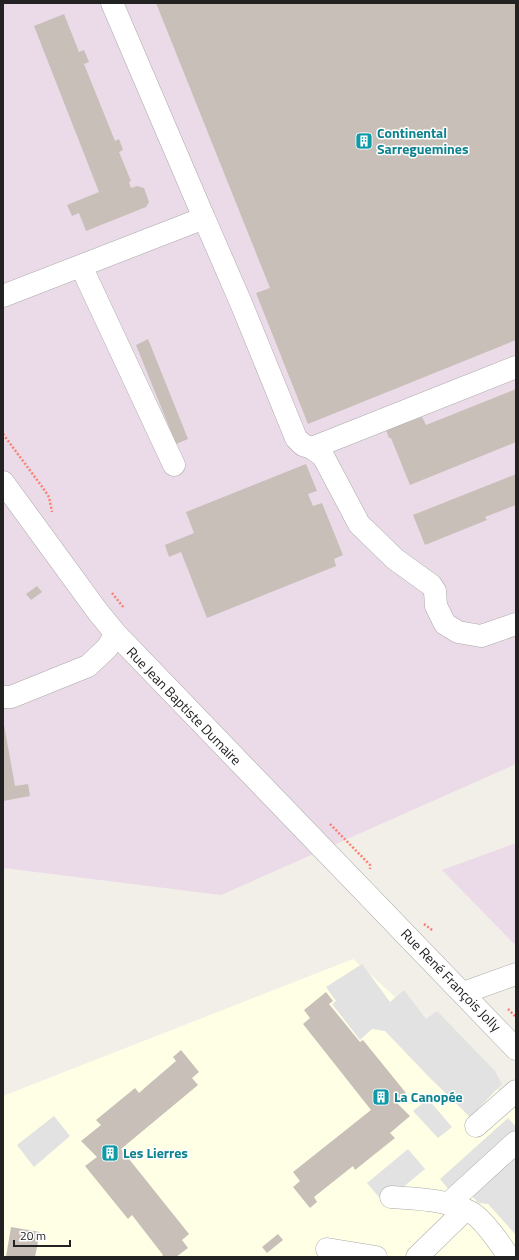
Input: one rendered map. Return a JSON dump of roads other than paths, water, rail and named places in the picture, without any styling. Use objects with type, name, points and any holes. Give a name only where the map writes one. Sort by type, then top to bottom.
[{"type":"street","points":[[112,3],[242,303],[296,438],[303,445],[312,448],[323,456],[360,524],[395,559],[430,585],[435,591],[436,606],[445,624],[458,632],[481,636],[516,624]]},
{"type":"street","points":[[3,296],[204,218]]},
{"type":"street","points":[[82,266],[174,465]]},
{"type":"street","points":[[312,448],[516,367]]},
{"type":"street","name":"Rue Jean Baptiste Dumaire","points":[[3,482],[98,612],[116,634],[385,912]]},
{"type":"street","points":[[3,697],[11,697],[88,666],[107,648],[116,634]]},
{"type":"street","name":"Rue René François Jolly","points":[[385,912],[516,1048]]},
{"type":"street","points":[[463,993],[516,974]]},
{"type":"street","points":[[476,1126],[516,1092]]},
{"type":"street","points":[[417,1257],[457,1207],[516,1142]]},
{"type":"street","points":[[391,1197],[437,1200],[473,1213],[498,1240],[509,1257]]},
{"type":"street","points":[[327,1249],[376,1257]]},
{"type":"place","name":"Continental Sarreguemines","points":[[364,141]]},
{"type":"place","name":"La Canopée","points":[[381,1097]]},
{"type":"place","name":"Les Lierres","points":[[110,1153]]}]
